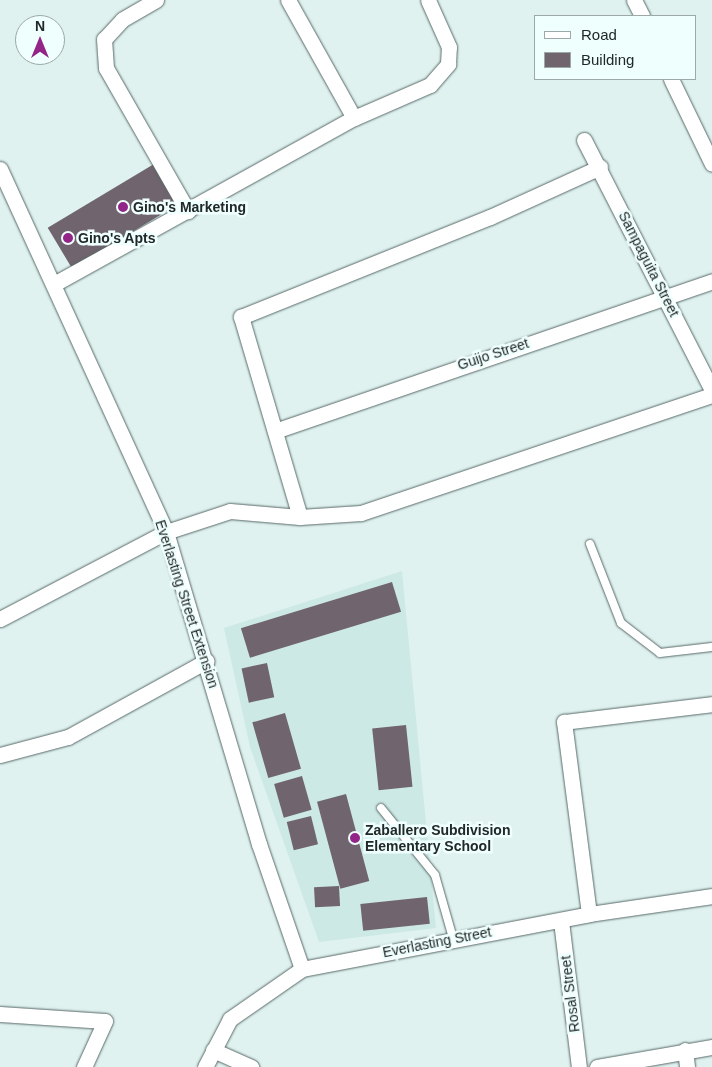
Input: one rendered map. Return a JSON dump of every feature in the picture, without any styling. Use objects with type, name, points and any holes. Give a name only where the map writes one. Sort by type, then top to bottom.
[{"type":"street","points":[[156,0],[122,20],[104,39],[106,68],[188,211]]},
{"type":"street","points":[[288,0],[354,118]]},
{"type":"street","points":[[54,284],[354,118],[430,85],[448,64],[449,47],[428,0]]},
{"type":"street","points":[[634,0],[642,15]]},
{"type":"street","points":[[672,80],[712,164]]},
{"type":"street","name":"Sampaguita Street","points":[[584,140],[600,166],[712,390]]},
{"type":"street","points":[[300,517],[241,318],[490,216],[600,166]]},
{"type":"street","name":"Everlasting Street Extension","points":[[0,170],[54,284],[166,532],[259,844],[302,968]]},
{"type":"street","name":"Guijo Street","points":[[275,431],[427,375],[666,299],[712,281]]},
{"type":"street","points":[[0,619],[166,532],[230,511],[300,517],[362,514],[712,395]]},
{"type":"street","points":[[0,755],[68,737],[206,661]]},
{"type":"street","points":[[589,914],[564,722],[712,704]]},
{"type":"street","name":"Everlasting Street","points":[[205,1067],[230,1019],[302,968],[453,938],[589,914],[712,896]]},
{"type":"street","name":"Rosal Street","points":[[561,920],[578,1067]]},
{"type":"street","points":[[1,1017],[105,1021],[84,1067]]},
{"type":"street","points":[[596,1067],[685,1050],[712,1047]]},
{"type":"street","points":[[213,1050],[250,1067]]},
{"type":"street","points":[[685,1050],[687,1067]]},
{"type":"lane","points":[[590,544],[621,623],[660,653],[712,647]]},
{"type":"lane","points":[[380,808],[435,875],[453,938]]},
{"type":"shaded area","name":"Zaballero Subdivision Elementary School","points":[[402,571],[436,928],[319,942],[250,747],[224,628]]},
{"type":"building","name":"Gino's Marketing","points":[[154,164],[178,204],[72,268],[48,228]]},
{"type":"building","points":[[392,582],[401,612],[250,658],[241,628]]},
{"type":"building","points":[[267,663],[274,697],[249,703],[242,668]]},
{"type":"building","points":[[285,713],[301,769],[268,778],[252,722]]},
{"type":"building","points":[[406,725],[412,787],[379,790],[372,729]]},
{"type":"building","points":[[302,776],[312,810],[284,818],[274,784]]},
{"type":"building","points":[[346,794],[369,881],[340,889],[317,802]]},
{"type":"building","points":[[311,816],[318,844],[294,850],[287,822]]},
{"type":"building","points":[[339,886],[340,906],[315,907],[314,887]]},
{"type":"building","points":[[427,897],[430,924],[363,931],[360,904]]},
{"type":"place","name":"Gino's Marketing","points":[[123,207]]},
{"type":"place","name":"Gino's Apts","points":[[68,238]]},
{"type":"place","name":"Zaballero Subdivision Elementary School","points":[[355,838]]}]
